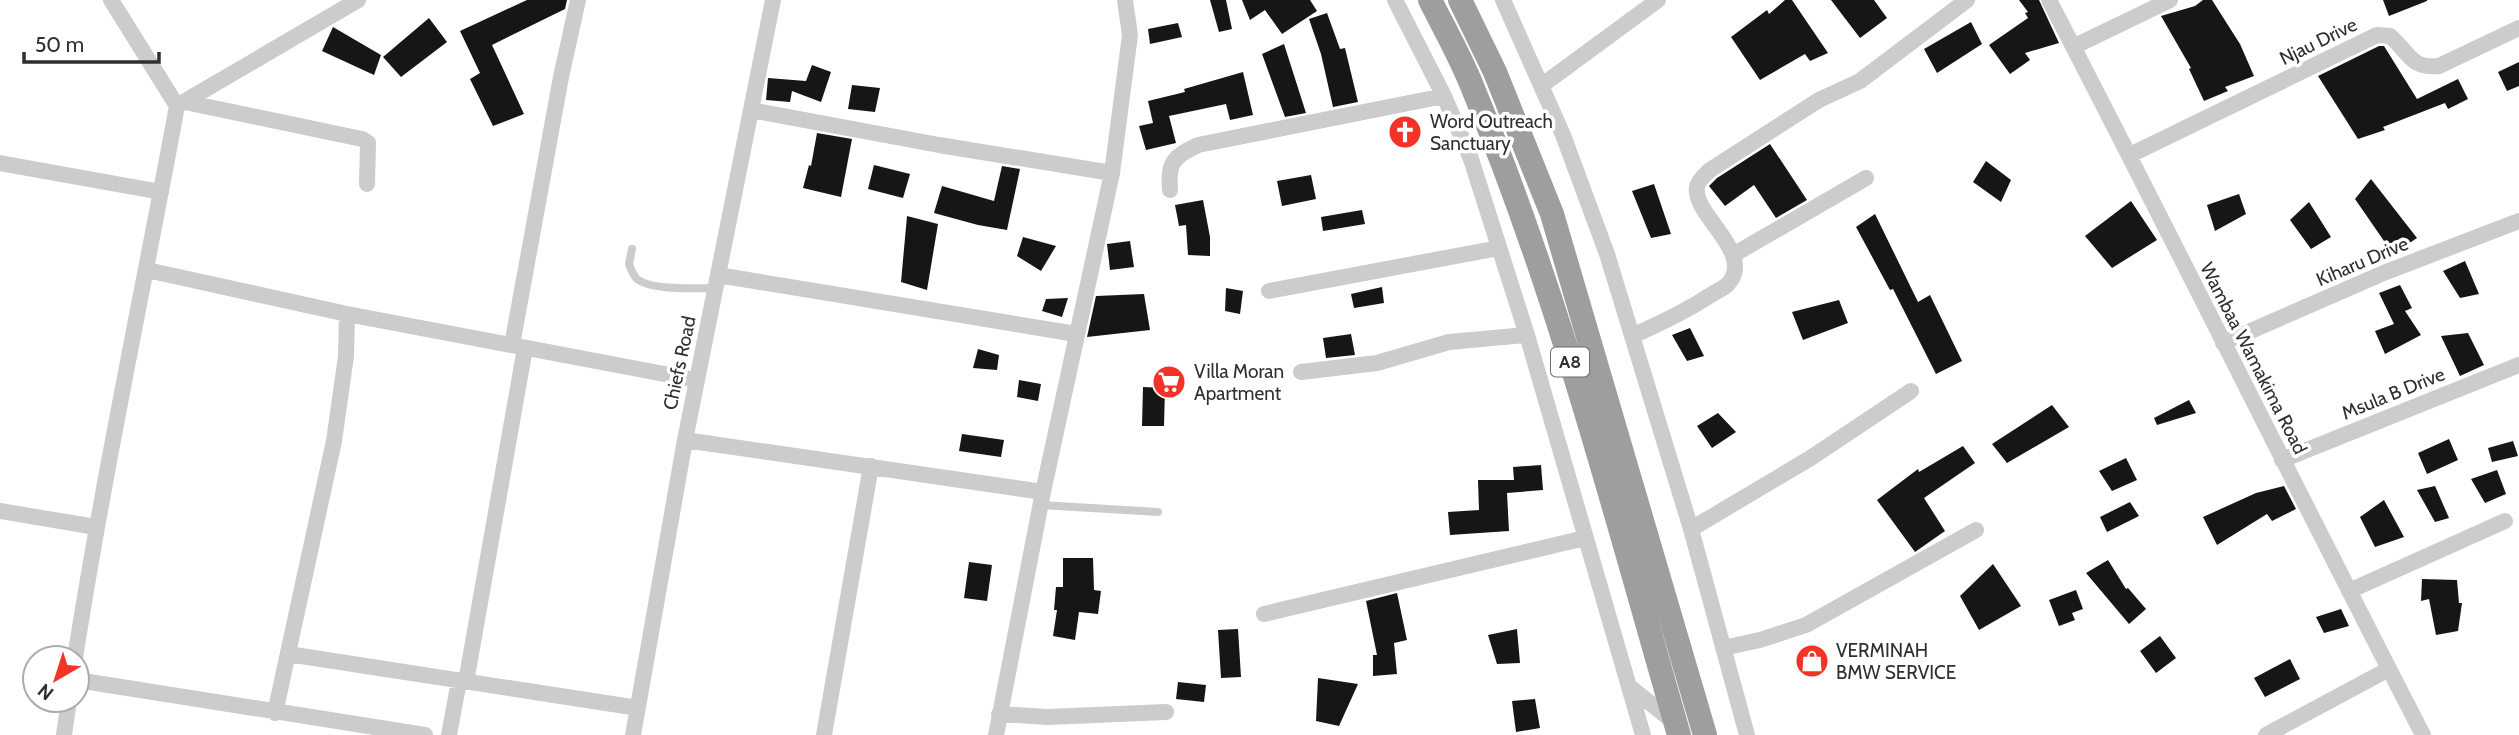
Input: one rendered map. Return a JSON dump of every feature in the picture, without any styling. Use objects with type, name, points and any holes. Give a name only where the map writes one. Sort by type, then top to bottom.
[{"type":"highway","name":"A8","points":[[1430,0],[1471,83],[1520,210],[1582,401],[1677,729]]},
{"type":"highway","name":"A8","points":[[1460,0],[1495,72],[1552,214],[1705,735]]},
{"type":"street","points":[[111,0],[181,104],[362,139],[368,143],[370,150],[367,184]]},
{"type":"street","points":[[77,644],[96,527],[161,191],[181,104],[358,0]]},
{"type":"street","points":[[449,735],[463,681],[561,77],[578,0]]},
{"type":"street","name":"Chiefs Road","points":[[634,735],[696,380],[773,0]]},
{"type":"street","points":[[996,735],[1076,334],[1112,173],[1130,35],[1125,0]]},
{"type":"street","points":[[1395,0],[1444,96],[1471,159],[1527,335],[1643,735]]},
{"type":"street","points":[[1503,0],[1563,135],[1607,254],[1691,529],[1746,735]]},
{"type":"street","points":[[1541,86],[1658,0]]},
{"type":"street","points":[[1632,336],[1686,312],[1728,284],[1734,273],[1733,255],[1698,199],[1697,188],[1701,178],[1819,100],[1860,81],[1967,0]]},
{"type":"street","name":"Wambaa Wamakima Road","points":[[2049,0],[2423,735]]},
{"type":"street","points":[[2073,47],[2170,0]]},
{"type":"street","name":"Njau Drive","points":[[2130,155],[2377,36],[2390,36],[2414,63],[2426,67],[2439,66],[2519,28]]},
{"type":"street","points":[[1170,190],[1169,171],[1173,161],[1183,152],[1198,145],[1444,96]]},
{"type":"street","points":[[751,110],[939,145],[1112,173]]},
{"type":"street","points":[[0,163],[161,191]]},
{"type":"street","points":[[1733,255],[1866,178]]},
{"type":"street","name":"Kiharu Drive","points":[[2223,343],[2386,272],[2519,220]]},
{"type":"street","points":[[1269,291],[1499,248]]},
{"type":"street","points":[[147,270],[347,314],[696,380]]},
{"type":"street","points":[[717,282],[1076,334]]},
{"type":"street","points":[[275,713],[334,441],[346,356],[347,314]]},
{"type":"street","points":[[1301,372],[1377,363],[1449,342],[1527,335]]},
{"type":"street","name":"Msula B Drive","points":[[2282,460],[2519,365]]},
{"type":"street","points":[[1691,529],[1810,459],[1911,391]]},
{"type":"street","points":[[685,440],[871,466],[1042,499]]},
{"type":"street","points":[[824,735],[871,466]]},
{"type":"street","points":[[0,511],[96,527]]},
{"type":"street","points":[[2349,591],[2505,521]]},
{"type":"street","points":[[1723,648],[1760,640],[1806,625],[1976,530]]},
{"type":"street","points":[[1264,614],[1585,538]]},
{"type":"street","points":[[288,654],[638,708]]},
{"type":"street","points":[[2266,735],[2389,669]]},
{"type":"street","points":[[91,682],[425,735]]},
{"type":"street","points":[[1630,687],[1677,729]]},
{"type":"street","points":[[999,713],[1048,717],[1166,712]]},
{"type":"street","points":[[64,735],[67,714]]},
{"type":"lane","points":[[632,249],[629,264],[637,279],[644,283],[674,288],[717,282]]},
{"type":"lane","points":[[1042,499],[1158,512]]},
{"type":"building","points":[[527,0],[567,0],[565,9],[492,45],[524,114],[493,126],[470,79],[480,73],[460,31]]},
{"type":"building","points":[[1210,0],[1226,0],[1232,29],[1219,32]]},
{"type":"building","points":[[1242,0],[1310,0],[1317,11],[1282,34],[1265,10],[1250,20]]},
{"type":"building","points":[[1785,0],[1792,0],[1828,53],[1810,61],[1805,54],[1760,80],[1731,37],[1767,10],[1769,14]]},
{"type":"building","points":[[1831,0],[1874,0],[1887,18],[1860,38]]},
{"type":"building","points":[[2019,0],[2039,0],[2059,43],[2025,53],[2030,60],[2010,74],[1989,45],[2028,18],[2025,13],[2028,12]]},
{"type":"building","points":[[2203,0],[2212,0],[2240,44],[2254,76],[2225,87],[2228,91],[2204,101],[2189,69],[2191,68],[2161,16],[2195,6]]},
{"type":"building","points":[[2383,0],[2427,0],[2427,1],[2389,16]]},
{"type":"building","points":[[1327,13],[1340,49],[1345,48],[1358,102],[1333,107],[1321,54],[1309,19]]},
{"type":"building","points":[[429,18],[447,42],[401,77],[383,57]]},
{"type":"building","points":[[1971,22],[1982,44],[1937,73],[1924,49]]},
{"type":"building","points":[[1178,23],[1182,37],[1150,44],[1148,29]]},
{"type":"building","points":[[333,27],[381,55],[374,75],[322,51]]},
{"type":"building","points":[[1284,44],[1306,113],[1285,117],[1262,54]]},
{"type":"building","points":[[2384,46],[2417,99],[2458,79],[2468,99],[2448,109],[2445,103],[2358,139],[2318,76]]},
{"type":"building","points":[[2519,62],[2519,86],[2507,91],[2498,72]]},
{"type":"building","points":[[812,65],[831,72],[821,102],[792,91],[790,102],[766,100],[768,78],[806,81]]},
{"type":"building","points":[[1243,72],[1253,115],[1230,120],[1226,104],[1169,116],[1176,143],[1146,150],[1139,126],[1153,123],[1148,101],[1185,92],[1184,89]]},
{"type":"building","points":[[852,85],[880,88],[875,112],[848,109]]},
{"type":"building","points":[[817,133],[852,139],[841,197],[803,188],[809,165],[811,166]]},
{"type":"building","points":[[1770,144],[1807,200],[1776,218],[1754,185],[1725,206],[1709,186]]},
{"type":"building","points":[[1986,161],[2011,180],[2001,202],[1973,182]]},
{"type":"building","points":[[874,165],[910,174],[903,198],[868,189]]},
{"type":"building","points":[[1002,166],[1020,169],[1007,230],[934,213],[942,186],[994,201]]},
{"type":"building","points":[[1311,175],[1316,199],[1282,206],[1277,181]]},
{"type":"building","points":[[2371,179],[2417,238],[2393,254],[2355,199]]},
{"type":"building","points":[[1654,184],[1671,234],[1651,238],[1632,191]]},
{"type":"building","points":[[2239,194],[2246,214],[2215,231],[2207,205]]},
{"type":"building","points":[[1203,200],[1210,237],[1210,256],[1188,255],[1186,225],[1179,226],[1175,205]]},
{"type":"building","points":[[2131,201],[2157,240],[2112,268],[2085,236]]},
{"type":"building","points":[[2309,202],[2331,237],[2311,249],[2290,220]]},
{"type":"building","points":[[1362,210],[1365,224],[1323,231],[1321,217]]},
{"type":"building","points":[[1875,214],[1918,302],[1930,295],[1962,361],[1936,374],[1893,289],[1890,290],[1856,227]]},
{"type":"building","points":[[907,216],[938,224],[927,290],[901,282]]},
{"type":"building","points":[[1023,237],[1056,246],[1041,271],[1017,256]]},
{"type":"building","points":[[1130,241],[1134,267],[1110,270],[1107,244]]},
{"type":"building","points":[[2465,261],[2479,294],[2460,298],[2443,271]]},
{"type":"building","points":[[2400,285],[2412,308],[2405,311],[2421,335],[2385,354],[2375,331],[2394,324],[2379,293]]},
{"type":"building","points":[[1382,287],[1384,303],[1354,308],[1351,294]]},
{"type":"building","points":[[1226,288],[1243,291],[1240,314],[1225,311]]},
{"type":"building","points":[[1144,294],[1150,330],[1087,337],[1096,296]]},
{"type":"building","points":[[1068,298],[1062,317],[1042,311],[1046,299]]},
{"type":"building","points":[[1839,300],[1848,323],[1803,340],[1792,312]]},
{"type":"building","points":[[1690,328],[1704,356],[1687,361],[1672,335]]},
{"type":"building","points":[[2468,333],[2484,365],[2460,376],[2441,336]]},
{"type":"building","points":[[1351,334],[1355,355],[1326,358],[1323,338]]},
{"type":"building","points":[[978,349],[999,355],[997,370],[973,368]]},
{"type":"building","points":[[1019,380],[1041,384],[1038,401],[1017,397]]},
{"type":"building","points":[[1143,387],[1165,388],[1164,426],[1142,426]]},
{"type":"building","points":[[2189,400],[2196,413],[2157,425],[2154,418]]},
{"type":"building","points":[[2052,405],[2069,427],[2007,463],[1992,444]]},
{"type":"building","points":[[1718,413],[1736,432],[1712,448],[1697,426]]},
{"type":"building","points":[[962,434],[1004,440],[1001,457],[959,451]]},
{"type":"building","points":[[2449,439],[2458,460],[2427,474],[2418,453]]},
{"type":"building","points":[[2513,441],[2518,456],[2492,462],[2488,448]]},
{"type":"building","points":[[1963,446],[1975,463],[1924,498],[1945,531],[1915,552],[1877,500],[1918,469],[1919,472]]},
{"type":"building","points":[[2126,458],[2137,480],[2112,491],[2099,471]]},
{"type":"building","points":[[1541,465],[1543,490],[1507,493],[1509,531],[1450,535],[1448,512],[1479,510],[1478,480],[1514,480],[1513,467]]},
{"type":"building","points":[[2497,470],[2506,494],[2485,503],[2471,479]]},
{"type":"building","points":[[2284,486],[2296,509],[2272,521],[2267,514],[2217,545],[2203,517],[2256,493]]},
{"type":"building","points":[[2435,486],[2449,518],[2435,522],[2417,490]]},
{"type":"building","points":[[2384,500],[2404,537],[2375,547],[2360,517]]},
{"type":"building","points":[[2130,502],[2139,516],[2107,532],[2100,517]]},
{"type":"building","points":[[1063,558],[1093,558],[1094,590],[1101,591],[1098,614],[1079,612],[1075,640],[1053,636],[1057,610],[1054,610],[1056,587],[1063,587]]},
{"type":"building","points":[[2108,560],[2126,589],[2128,588],[2146,609],[2129,624],[2086,573]]},
{"type":"building","points":[[969,562],[992,565],[987,601],[964,598]]},
{"type":"building","points":[[1993,564],[2021,606],[1979,630],[1960,596]]},
{"type":"building","points":[[2422,579],[2457,580],[2459,603],[2462,603],[2458,631],[2436,635],[2429,599],[2421,601]]},
{"type":"building","points":[[2076,590],[2083,609],[2072,613],[2075,620],[2059,626],[2049,600]]},
{"type":"building","points":[[1397,593],[1407,640],[1394,643],[1397,674],[1373,676],[1373,655],[1377,655],[1366,601]]},
{"type":"building","points":[[2341,609],[2349,626],[2324,633],[2316,617]]},
{"type":"building","points":[[1238,629],[1241,677],[1221,678],[1218,630]]},
{"type":"building","points":[[1517,629],[1520,663],[1497,664],[1488,635]]},
{"type":"building","points":[[2160,636],[2176,658],[2156,673],[2140,651]]},
{"type":"building","points":[[2290,659],[2300,679],[2265,697],[2254,678]]},
{"type":"building","points":[[1318,678],[1358,684],[1339,726],[1316,721]]},
{"type":"building","points":[[1178,682],[1206,685],[1204,702],[1176,699]]},
{"type":"building","points":[[1535,699],[1540,728],[1516,732],[1512,701]]},
{"type":"place","name":"Word Outreach Sanctuary","points":[[1405,132]]},
{"type":"place","name":"Villa Moran Apartment","points":[[1169,382]]},
{"type":"place","name":"VERMINAH BMW SERVICE","points":[[1812,661]]}]
